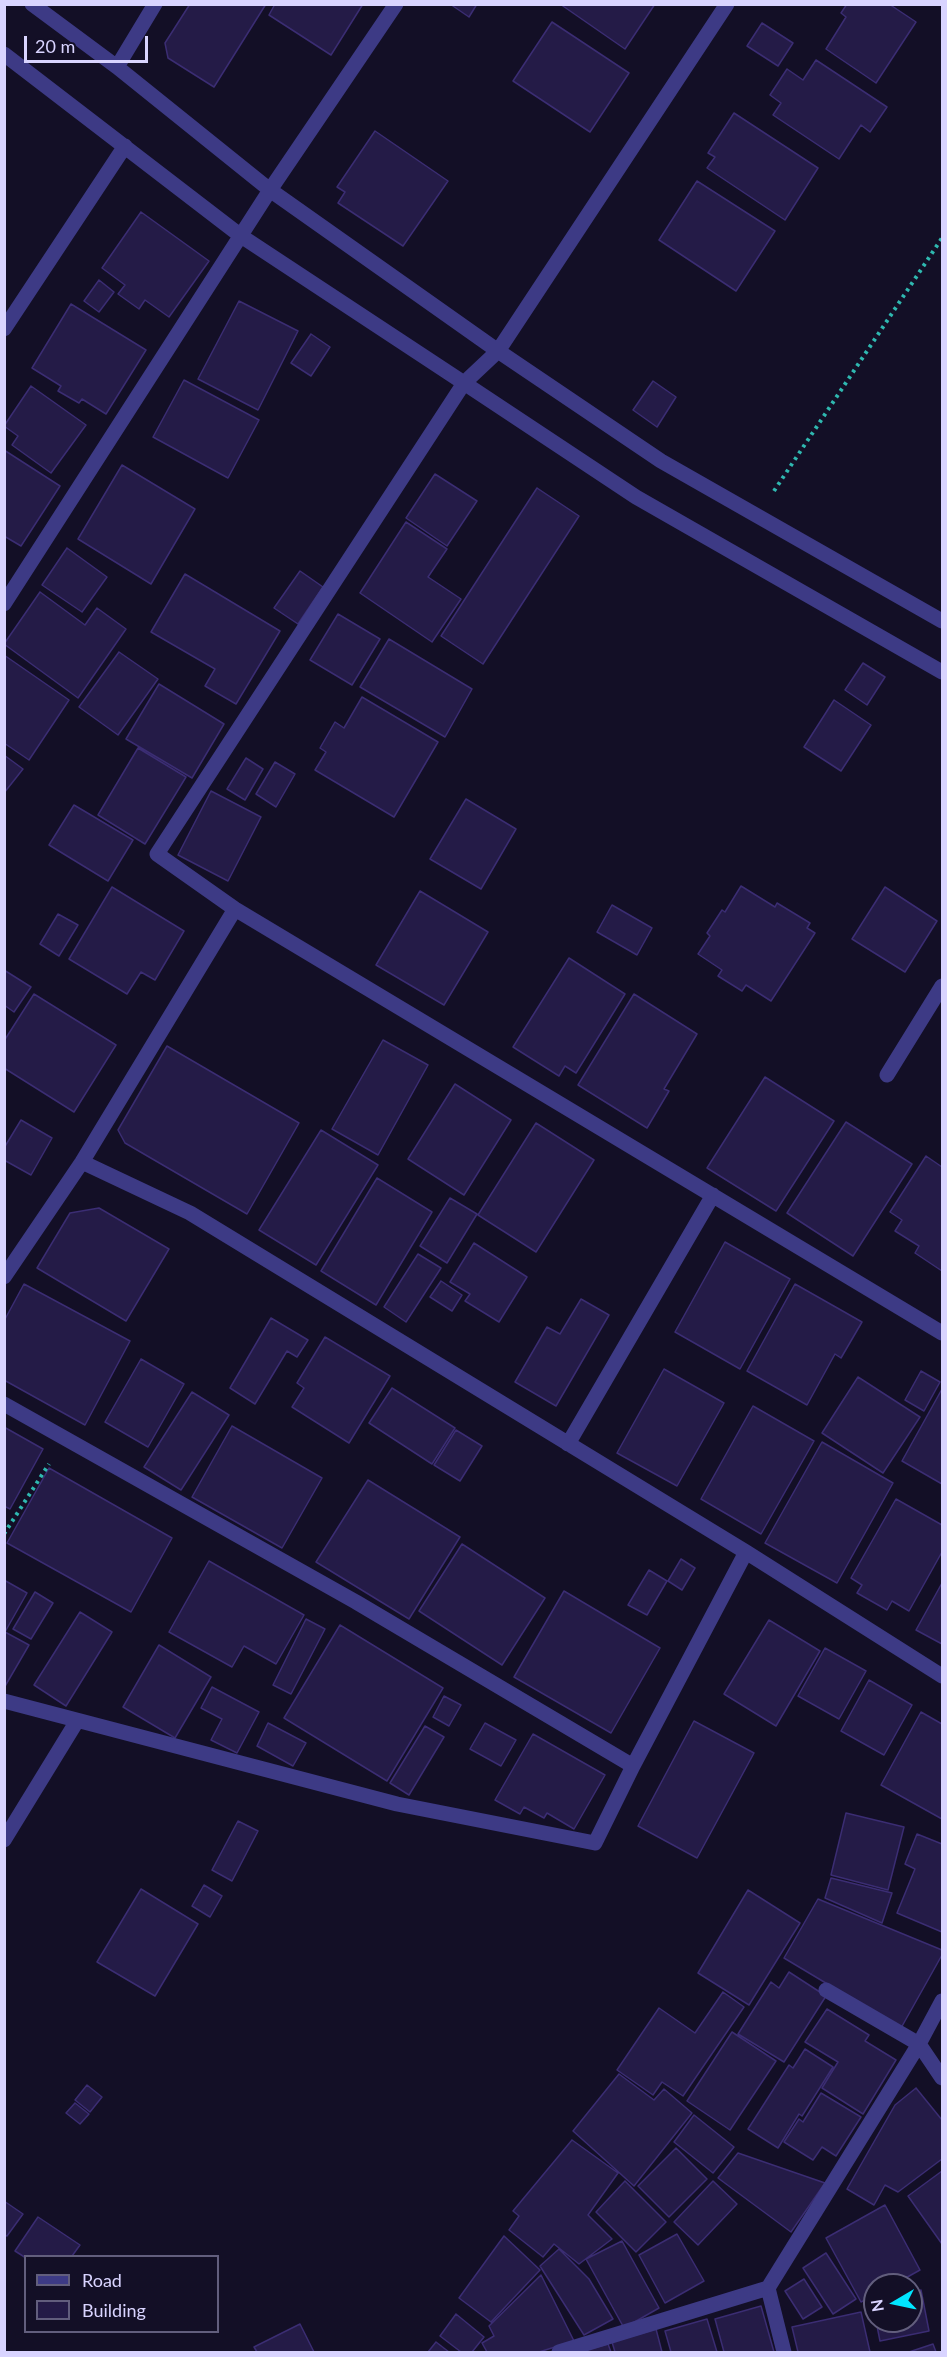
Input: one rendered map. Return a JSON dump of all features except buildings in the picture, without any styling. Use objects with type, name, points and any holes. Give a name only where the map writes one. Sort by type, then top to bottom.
[{"type":"street","points":[[32,4],[117,67],[270,190],[498,351],[661,461],[942,621]]},
{"type":"street","points":[[117,67],[155,4]]},
{"type":"street","points":[[4,604],[270,190],[396,4]]},
{"type":"street","points":[[727,4],[498,351],[464,383],[157,854],[235,909],[942,1333]]},
{"type":"street","points":[[4,54],[241,236],[636,497],[942,672]]},
{"type":"street","points":[[4,329],[125,146]]},
{"type":"street","points":[[4,1277],[82,1162],[235,909]]},
{"type":"street","points":[[887,1075],[942,986]]},
{"type":"street","points":[[82,1162],[190,1213],[746,1552],[942,1676]]},
{"type":"street","points":[[568,1444],[713,1195]]},
{"type":"street","points":[[4,1404],[356,1602],[633,1766]]},
{"type":"street","points":[[4,1701],[397,1804],[595,1843],[746,1552]]},
{"type":"street","points":[[4,1840],[77,1720]]},
{"type":"street","points":[[826,1990],[919,2044],[942,2078]]},
{"type":"street","points":[[559,2352],[768,2288],[919,2044],[942,2001]]},
{"type":"street","points":[[768,2288],[784,2352]]},
{"type":"path","points":[[757,517],[942,237]]},
{"type":"path","points":[[4,1534],[65,1439]]}]
